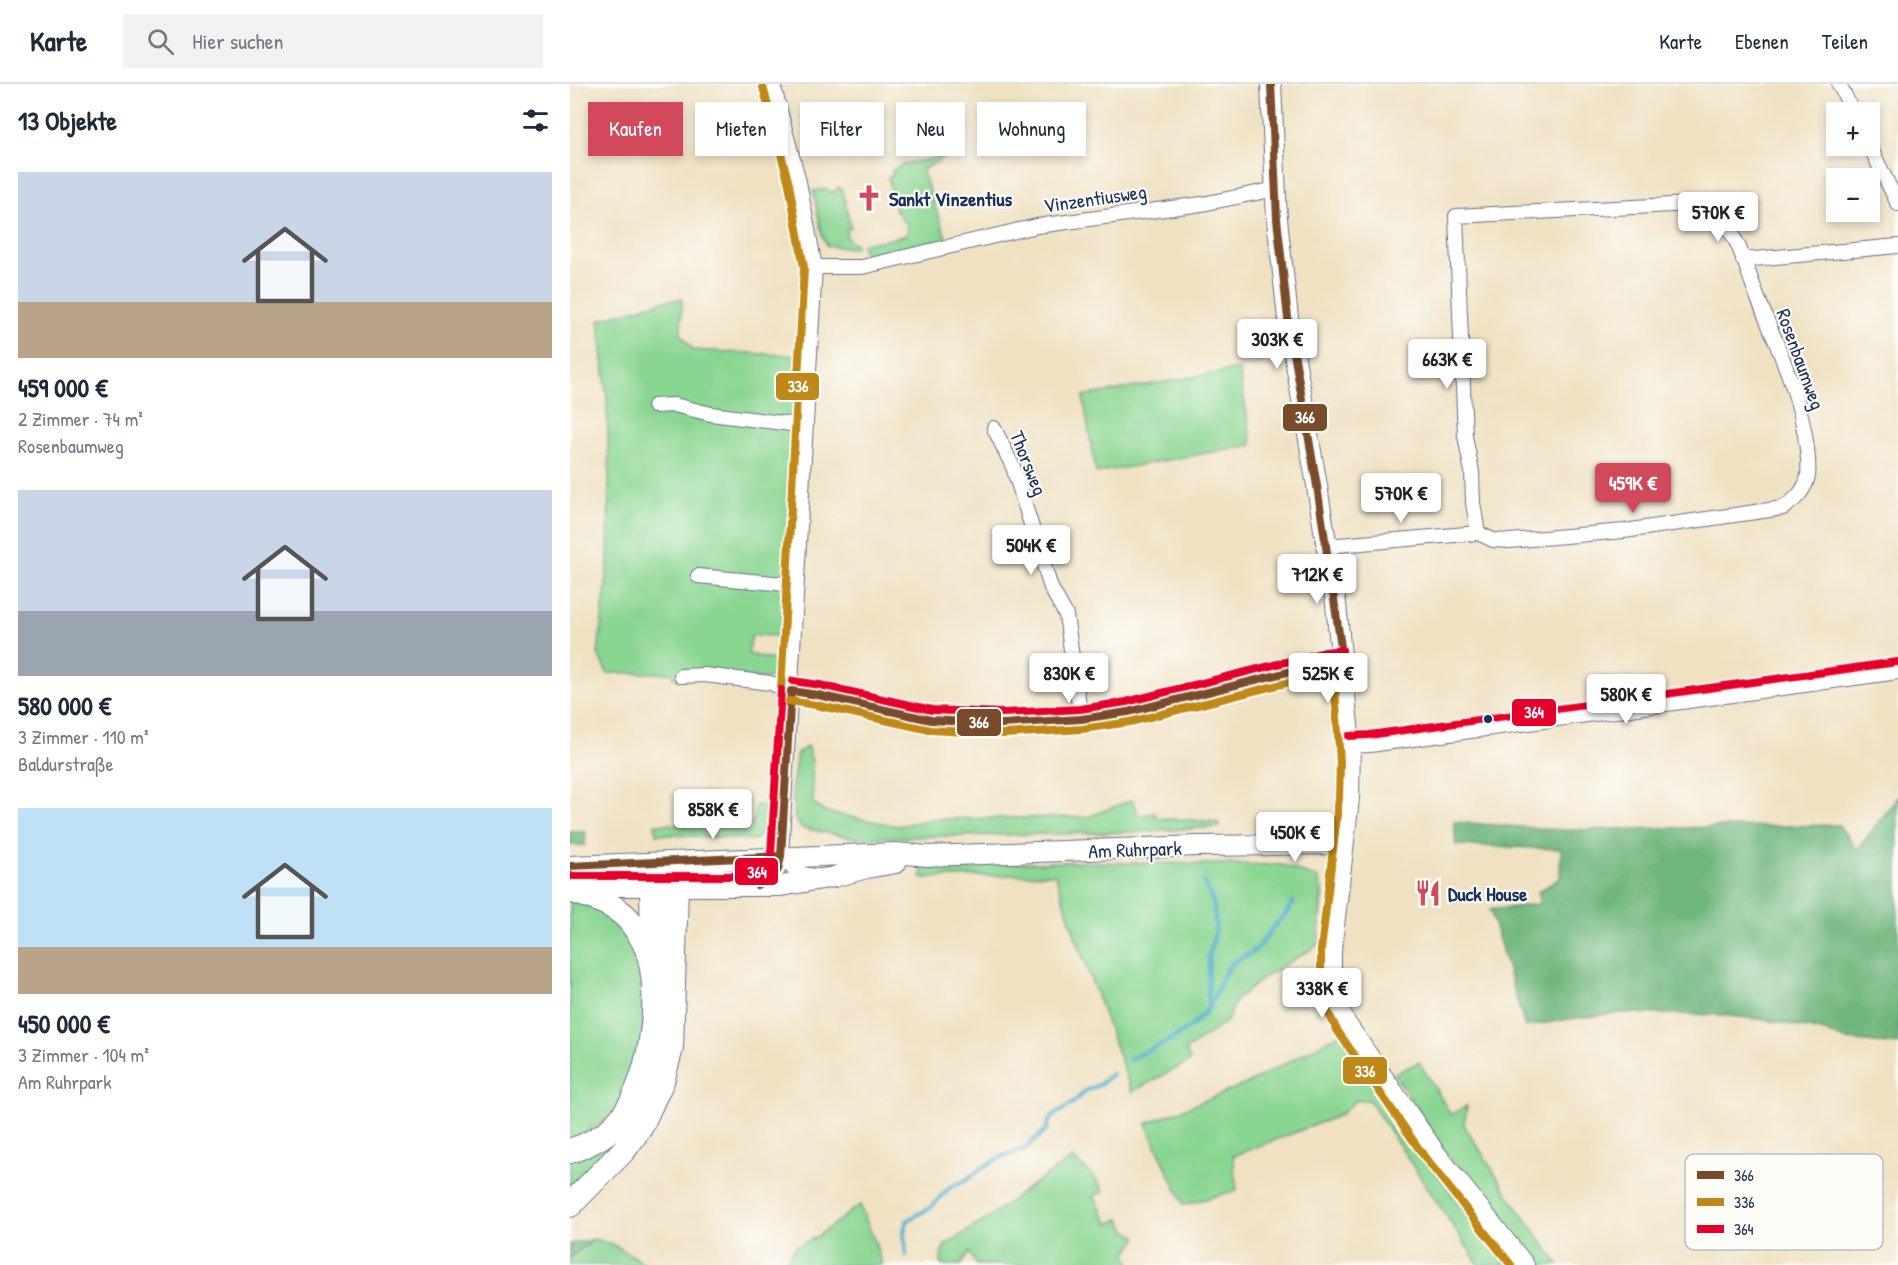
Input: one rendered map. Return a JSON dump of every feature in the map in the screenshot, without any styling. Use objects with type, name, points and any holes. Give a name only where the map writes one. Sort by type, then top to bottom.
[{"type":"highway","points":[[570,1151],[598,1138],[614,1126],[633,1102],[647,1063],[653,1017],[652,887]]},
{"type":"highway","points":[[570,888],[616,909],[632,923],[647,948],[653,979]]},
{"type":"highway","points":[[570,1205],[624,1150],[640,1128],[662,1081],[671,1048],[676,888]]},
{"type":"main road","points":[[1271,84],[1279,244],[1288,318],[1327,546],[1342,660],[1350,746],[1348,799],[1330,969],[1335,1003],[1375,1068],[1436,1153],[1524,1265]]},
{"type":"main road","name":"Am Ruhrpark","points":[[570,866],[781,856],[896,853],[927,856],[1207,846],[1343,844]]},
{"type":"main road","name":"Am Ruhrpark","points":[[570,888],[781,886],[834,877],[927,856]]},
{"type":"main road","points":[[647,862],[652,887]]},
{"type":"main road","points":[[647,862],[676,888]]},
{"type":"street","points":[[755,887],[778,870],[781,856],[815,267],[799,182],[773,84]]},
{"type":"street","points":[[1839,84],[1848,102]]},
{"type":"street","points":[[1874,156],[1898,204]]},
{"type":"street","name":"Vinzentiusweg","points":[[815,267],[862,267],[1037,226],[1202,204],[1276,189]]},
{"type":"street","name":"Rosenbaumweg","points":[[1327,546],[1478,533],[1492,540],[1509,541],[1615,532],[1783,508],[1795,499],[1803,489],[1808,477],[1805,430],[1797,398],[1743,260],[1725,222],[1716,213],[1692,204],[1456,216],[1465,436],[1472,472],[1473,503],[1478,533]]},
{"type":"street","points":[[1743,260],[1898,246]]},
{"type":"street","points":[[654,406],[674,405],[711,414],[806,426]]},
{"type":"street","name":"Thorsweg","points":[[994,428],[1013,467],[1052,588],[1066,615],[1081,719]]},
{"type":"street","points":[[698,576],[796,585]]},
{"type":"street","points":[[681,676],[705,675],[770,683],[791,691],[931,720],[1003,724],[1081,719],[1128,712],[1342,660]]},
{"type":"street","points":[[1350,746],[1898,672]]},
{"type":"street","points":[[781,856],[801,874],[834,877]]},
{"type":"green space","points":[[947,156],[922,170],[947,240],[870,259],[864,254],[862,245],[864,243],[906,235],[908,230],[906,222],[896,212],[888,177],[892,176],[892,171],[902,165]]},
{"type":"green space","points":[[839,187],[842,189],[851,228],[847,228],[847,235],[851,242],[855,243],[855,248],[827,246],[822,234],[813,191],[827,189],[832,193]]},
{"type":"green space","points":[[682,299],[681,335],[693,350],[800,356],[782,636],[752,635],[748,654],[782,662],[781,678],[673,678],[672,673],[607,673],[598,654],[608,567],[609,476],[607,399],[599,320],[664,301]]},
{"type":"green space","points":[[1239,369],[1252,445],[1096,473],[1083,396]]},
{"type":"green space","points":[[807,746],[812,761],[813,803],[825,812],[898,826],[933,819],[1088,817],[1132,800],[1139,816],[1155,813],[1157,818],[1218,822],[1219,827],[1135,832],[855,838],[802,828],[795,820],[792,788],[797,754]]},
{"type":"green space","points":[[1898,797],[1898,1045],[1845,1040],[1823,1031],[1766,1020],[1722,1015],[1620,1013],[1525,1027],[1490,910],[1539,904],[1538,892],[1560,878],[1561,849],[1456,845],[1454,822],[1562,830],[1839,825],[1857,850]]},
{"type":"green space","points":[[756,805],[774,806],[773,822],[755,840],[656,834],[655,824],[752,826]]},
{"type":"green space","points":[[570,831],[586,832],[585,845],[570,845]]},
{"type":"green space","points":[[1067,862],[1282,865],[1318,878],[1322,892],[1318,945],[1266,976],[1236,1000],[1227,1021],[1186,1050],[1190,1061],[1132,1092],[1055,874],[921,878],[924,866]]},
{"type":"green space","points":[[570,898],[606,911],[633,939],[645,977],[643,1041],[636,1071],[611,1117],[570,1142]]},
{"type":"green space","points":[[1340,1034],[1401,1126],[1506,1265],[1479,1265],[1369,1100],[1355,1101],[1340,1115],[1233,1156],[1237,1190],[1184,1205],[1146,1124],[1251,1082]]},
{"type":"green space","points":[[1419,1062],[1451,1115],[1467,1106],[1464,1125],[1507,1193],[1559,1265],[1533,1265],[1464,1180],[1394,1074]]},
{"type":"green space","points":[[628,1131],[570,1194],[570,1159]]},
{"type":"green space","points":[[1073,1158],[1094,1177],[1104,1191],[1094,1196],[1109,1224],[1120,1219],[1127,1231],[1138,1237],[1126,1254],[1131,1265],[976,1265],[969,1252],[961,1265],[941,1265],[945,1245],[987,1219],[1026,1189]]},
{"type":"green space","points":[[860,1205],[882,1265],[784,1265],[795,1247],[816,1237]]},
{"type":"green space","points":[[595,1239],[618,1247],[647,1265],[570,1265],[570,1257]]},
{"type":"green space","points":[[595,1239],[570,1257],[570,1244]]},
{"type":"waterway","points":[[1204,882],[1213,902],[1216,929],[1209,956],[1208,1005]]},
{"type":"waterway","points":[[1129,1059],[1173,1038],[1193,1025],[1209,1007],[1229,968],[1235,961],[1257,949],[1293,902]]},
{"type":"waterway","points":[[906,1255],[904,1230],[908,1220],[930,1208],[950,1187],[965,1181],[1001,1157],[1023,1150],[1046,1130],[1050,1119],[1058,1112],[1112,1074]]},
{"type":"transit line","name":"366","points":[[1271,84],[1277,219],[1288,318],[1317,486],[1343,660]]},
{"type":"transit line","name":"336","points":[[763,87],[789,184],[804,268],[781,690]]},
{"type":"transit line","name":"364","points":[[793,681],[932,710],[1003,713],[1080,709],[1126,702],[1325,652],[1342,650]]},
{"type":"transit line","name":"366","points":[[791,691],[931,720],[1003,724],[1081,719],[1128,712],[1343,660]]},
{"type":"transit line","name":"336","points":[[1333,661],[1340,762],[1339,798],[1321,950],[1321,987],[1325,1006],[1337,1030],[1426,1159],[1511,1265]]},
{"type":"transit line","name":"364","points":[[1349,736],[1897,662]]},
{"type":"transit line","name":"336","points":[[789,701],[930,730],[1004,734],[1082,729],[1130,722],[1344,670]]},
{"type":"transit line","name":"364","points":[[570,876],[751,876],[766,865],[771,854],[781,690]]},
{"type":"transit line","name":"366","points":[[757,885],[778,870],[781,856],[791,691]]},
{"type":"transit line","name":"366","points":[[570,866],[781,856]]},
{"type":"place","name":"Sankt Vinzentius","points":[[869,198]]},
{"type":"place","name":"Duck House","points":[[1428,893]]}]
